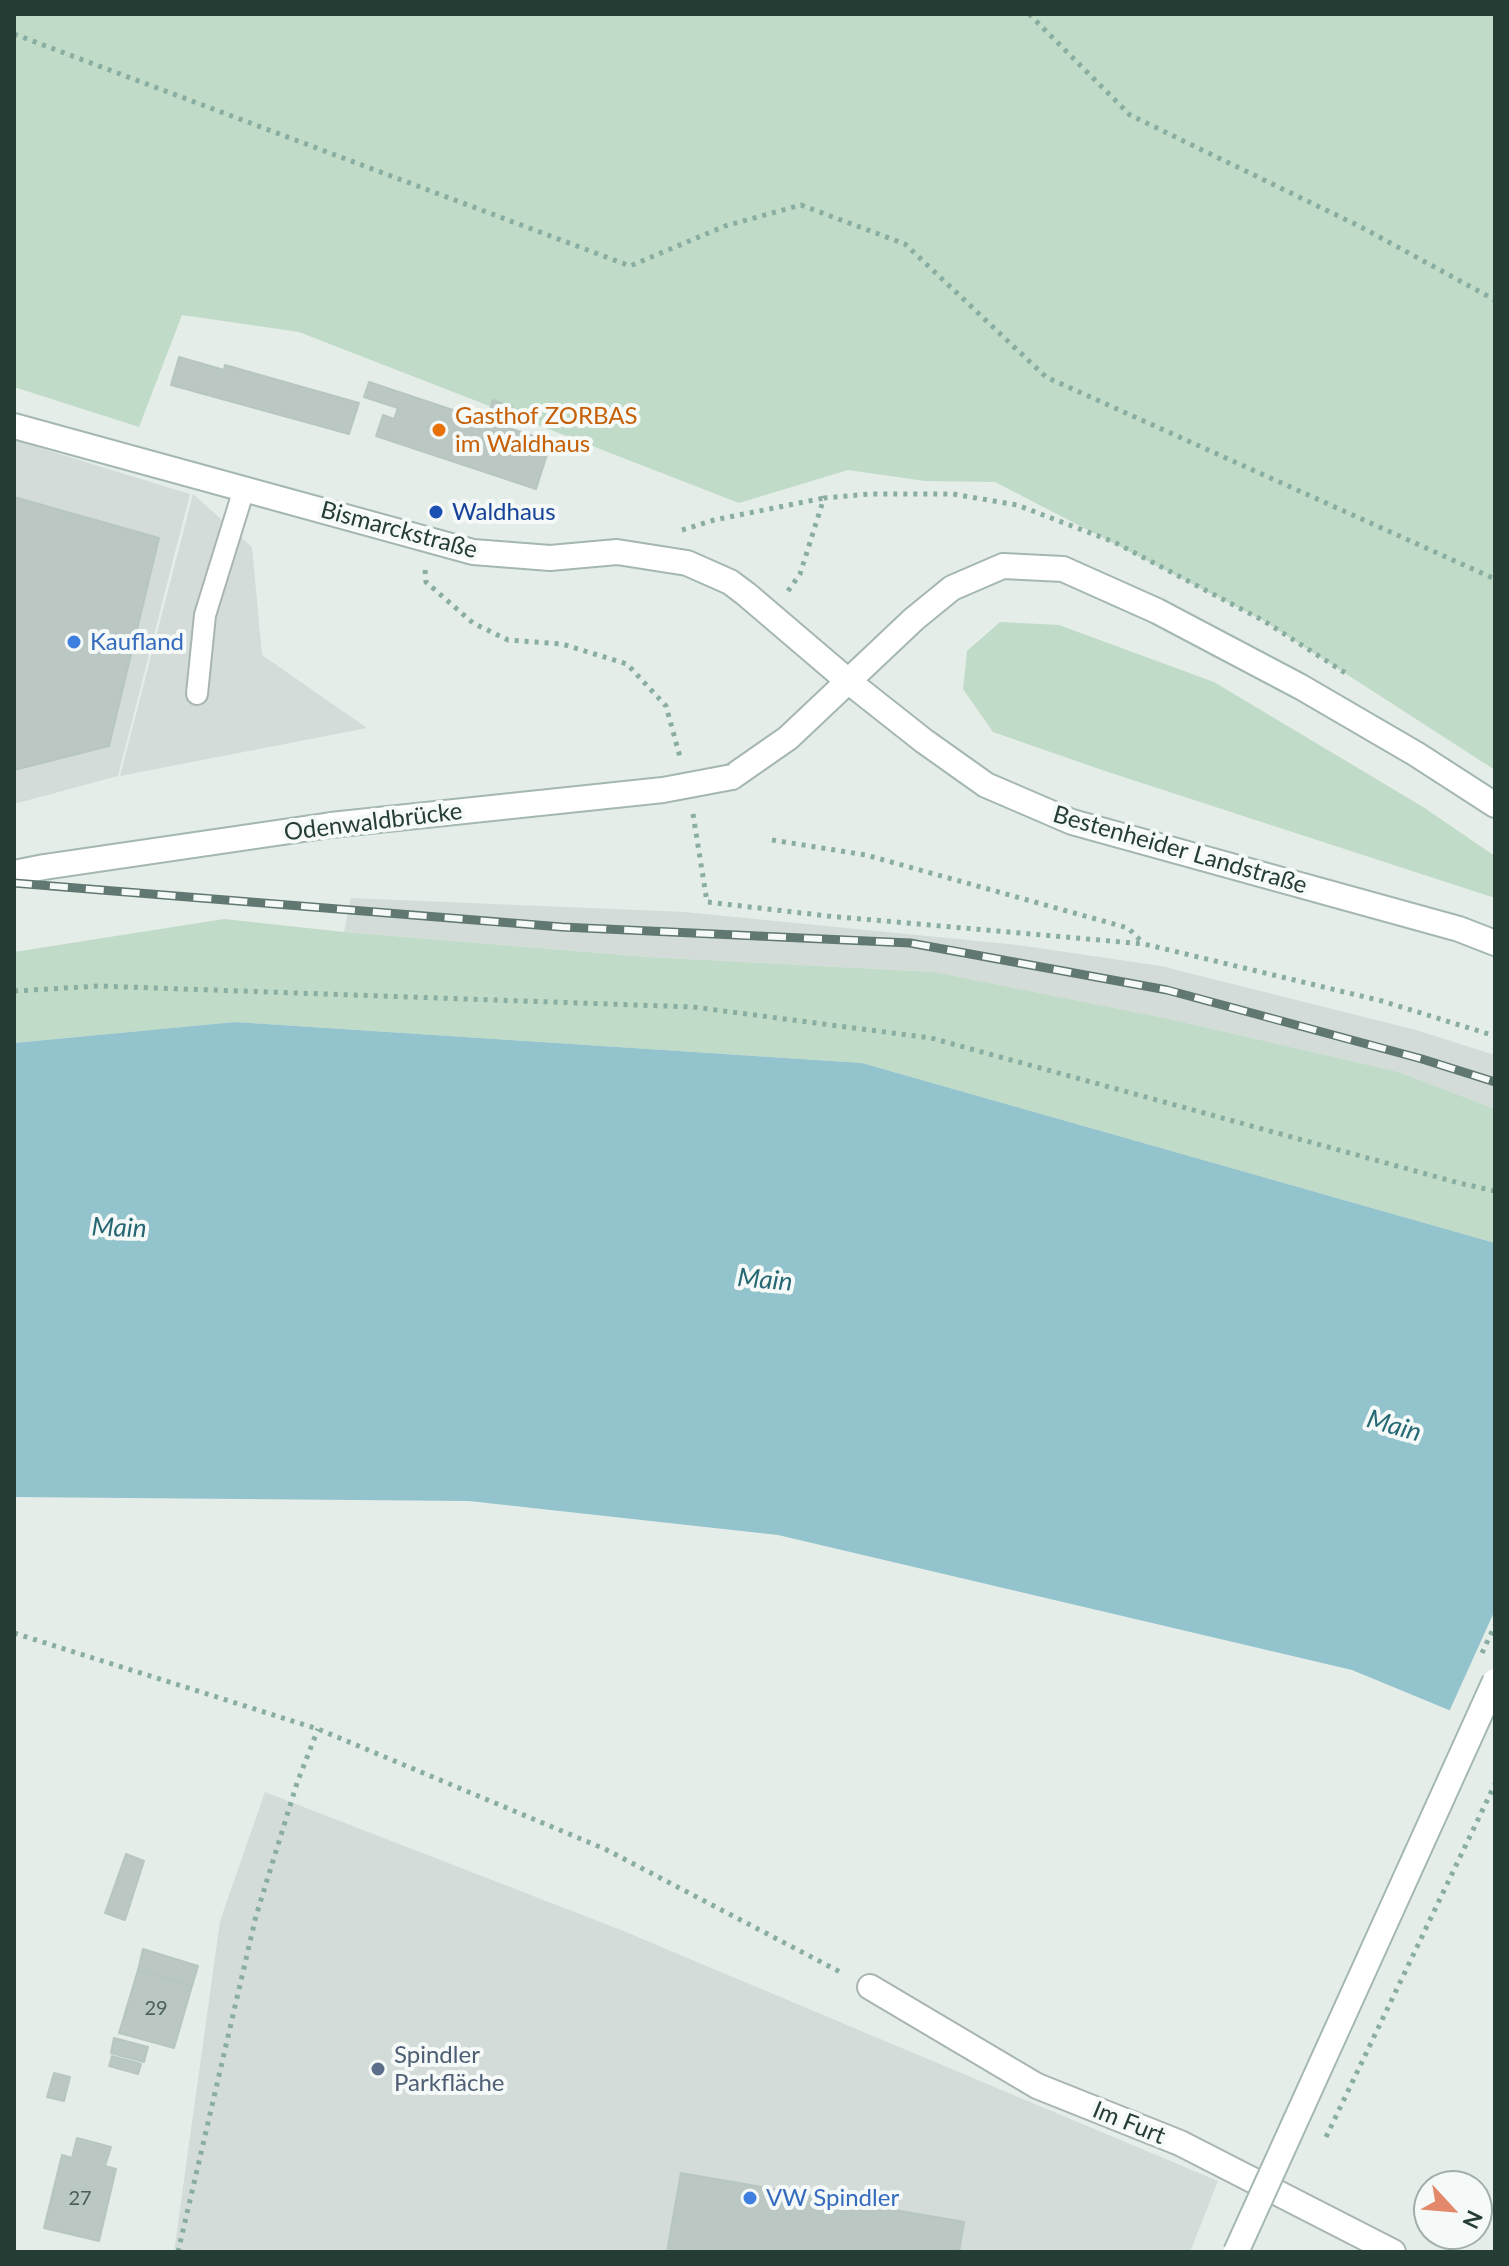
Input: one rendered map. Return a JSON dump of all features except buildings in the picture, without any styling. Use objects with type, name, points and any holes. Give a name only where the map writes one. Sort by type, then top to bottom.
[{"type":"main road","name":"Bismarckstraße","points":[[14,426],[473,552],[550,558],[617,552],[687,563],[730,582],[848,681]]},
{"type":"main road","points":[[848,681],[952,588],[1003,566],[1063,569],[1157,611],[1301,687],[1416,754],[1495,805]]},
{"type":"main road","name":"Odenwaldbrücke","points":[[14,873],[331,825],[663,790],[732,777],[788,738],[848,681]]},
{"type":"main road","name":"Bestenheider Landstraße","points":[[848,681],[986,785],[1072,822],[1459,929],[1495,943]]},
{"type":"main road","points":[[1236,2252],[1495,1681]]},
{"type":"main road","name":"Im Furt","points":[[870,1987],[1037,2086],[1180,2143],[1393,2252]]},
{"type":"lane","points":[[197,694],[205,615],[244,489]]},
{"type":"path","points":[[1029,14],[1130,115],[1361,227],[1495,300]]},
{"type":"path","points":[[14,34],[630,266],[725,226],[801,205],[905,244],[1046,377],[1495,579]]},
{"type":"path","points":[[672,534],[714,520],[824,498]]},
{"type":"path","points":[[421,537],[426,582],[473,623],[508,640],[562,644],[627,664],[666,706],[682,766]]},
{"type":"path","points":[[693,811],[707,902],[1144,944],[1382,1001],[1495,1036]]},
{"type":"path","points":[[772,840],[866,855],[1128,928],[1144,944]]},
{"type":"path","points":[[14,991],[99,986],[693,1007],[931,1038],[1495,1191]]},
{"type":"path","points":[[14,1633],[318,1729],[605,1849],[870,1987]]},
{"type":"path","points":[[178,2252],[256,1916],[297,1783],[318,1729]]},
{"type":"path","points":[[1325,2138],[1495,1784]]},
{"type":"shaded area","name":"Kaufland","points":[[14,440],[190,494],[118,776],[14,804]]},
{"type":"shaded area","points":[[193,494],[252,547],[262,655],[367,728],[120,776]]},
{"type":"shaded area","points":[[351,898],[685,912],[1018,945],[1161,966],[1416,1030],[1495,1055],[1495,1109],[1399,1072],[1165,1018],[935,972],[648,957],[344,932]]},
{"type":"shaded area","points":[[265,1792],[621,1930],[1218,2181],[1190,2252],[174,2252],[220,1921]]},
{"type":"green space","points":[[14,14],[1495,14],[1495,770],[1264,621],[995,482],[925,481],[848,470],[739,503],[299,332],[182,315],[139,427],[14,387]]},
{"type":"green space","points":[[1000,622],[1059,625],[1214,682],[1423,807],[1495,856],[1495,898],[993,732],[963,689],[967,651]]},
{"type":"green space","points":[[224,919],[648,957],[935,972],[1165,1018],[1399,1072],[1495,1109],[1495,1243],[862,1063],[235,1022],[14,1043],[14,952]]},
{"type":"water","name":"Main","points":[[235,1022],[862,1063],[1495,1243],[1495,1729],[1352,1670],[778,1535],[469,1501],[14,1497],[14,1043]]},
{"type":"pier","points":[[1495,1610],[1495,1733],[1448,1714]]},
{"type":"railway","points":[[14,883],[562,927],[910,943],[1167,990],[1422,1059],[1495,1082]]},
{"type":"place","name":"Gasthof ZORBAS im Waldhaus","points":[[439,430]]},
{"type":"place","name":"Waldhaus","points":[[436,512]]},
{"type":"place","name":"Kaufland","points":[[74,642]]},
{"type":"place","name":"Spindler Parkfläche","points":[[378,2069]]},
{"type":"place","name":"VW Spindler","points":[[750,2198]]}]
